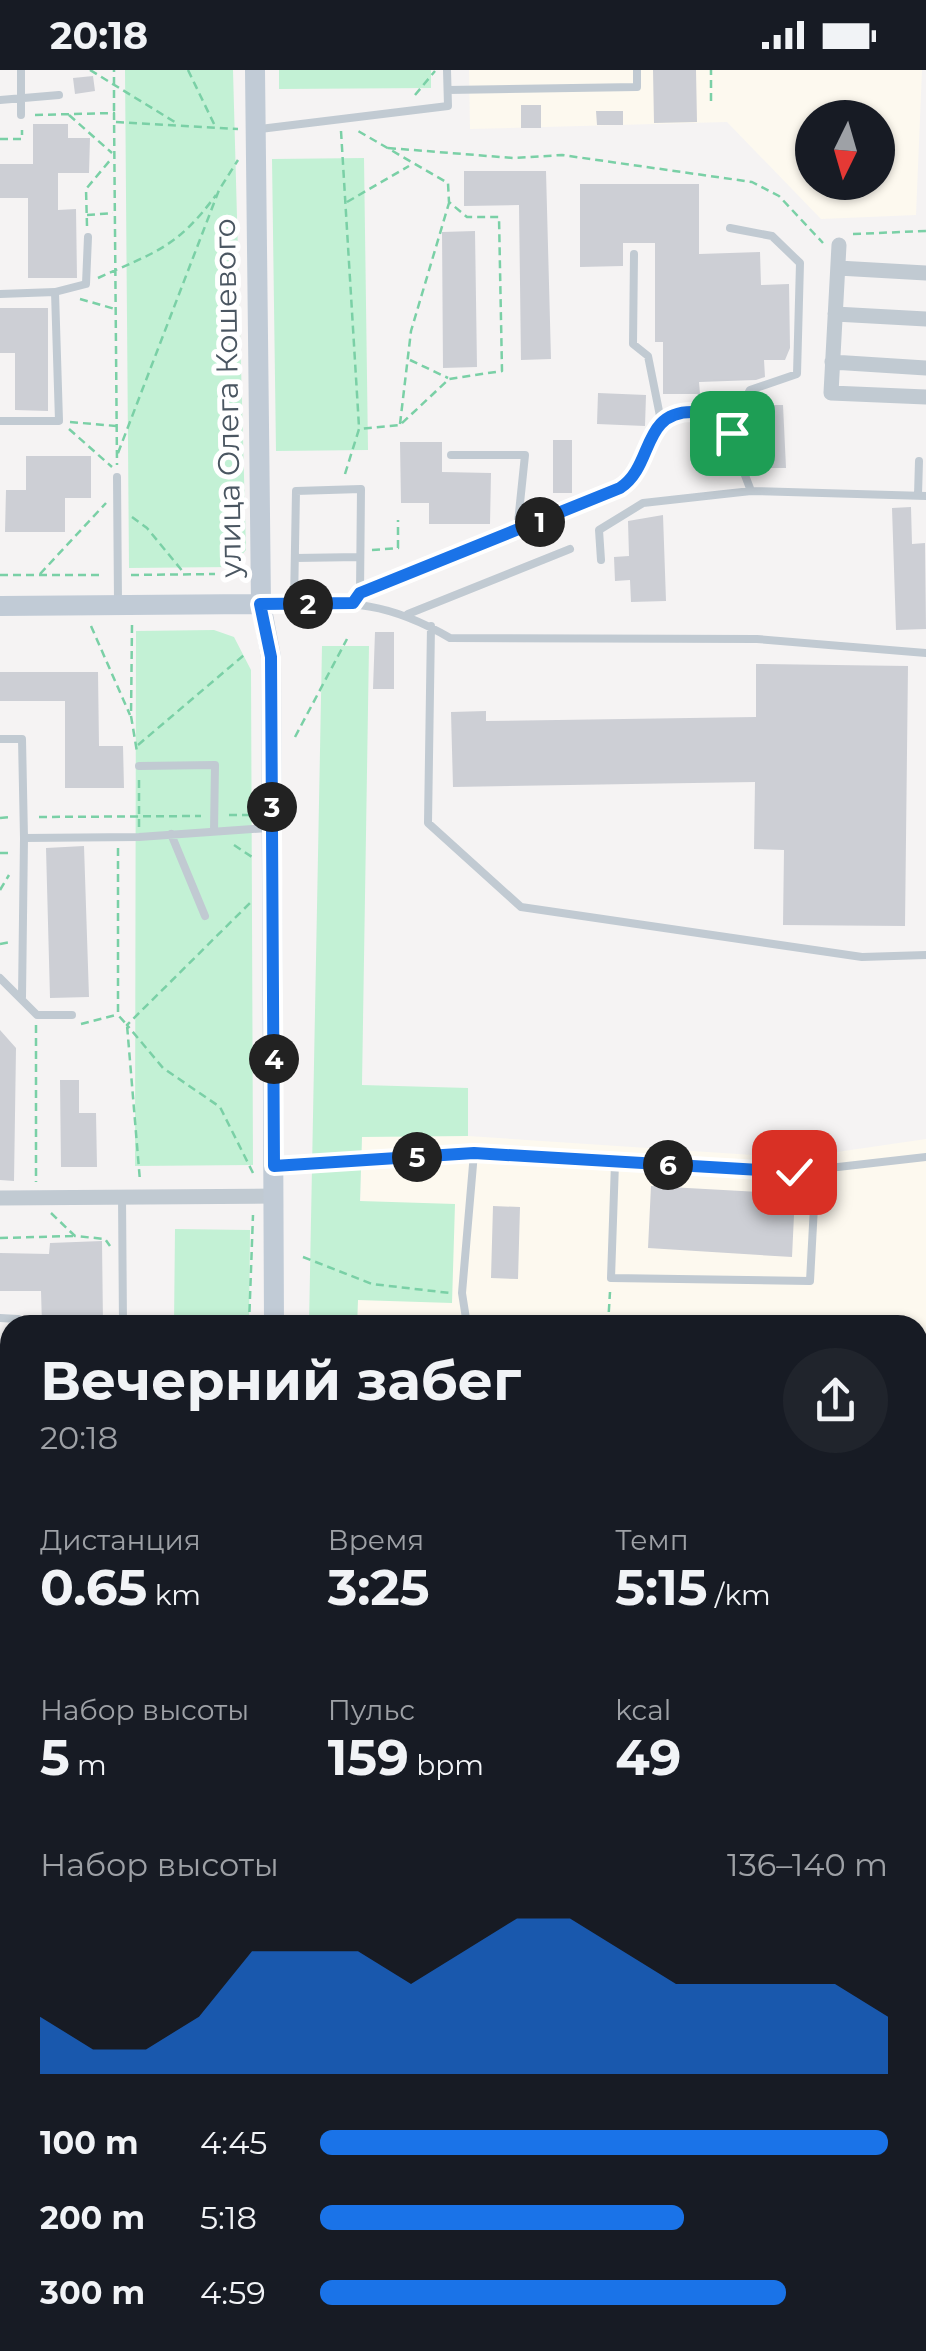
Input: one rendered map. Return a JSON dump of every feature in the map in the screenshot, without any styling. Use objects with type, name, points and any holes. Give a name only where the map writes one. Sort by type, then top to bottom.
[{"type":"main road","name":"улица Олега Кошевого","points":[[255,70],[260,604],[271,657],[272,827],[264,1171],[274,1196],[274,1315]]},
{"type":"main road","points":[[0,606],[118,616],[260,604]]},
{"type":"street","points":[[926,273],[838,257],[830,392],[926,397]]},
{"type":"street","points":[[835,314],[926,320]]},
{"type":"street","points":[[832,362],[926,368]]},
{"type":"street","points":[[0,1198],[274,1196]]},
{"type":"lane","points":[[21,70],[22,115]]},
{"type":"lane","points":[[256,130],[448,106],[447,70]]},
{"type":"lane","points":[[448,90],[637,87],[637,70]]},
{"type":"lane","points":[[0,100],[59,94]]},
{"type":"lane","points":[[724,420],[739,410],[750,390],[797,374],[800,263],[772,236],[730,228]]},
{"type":"lane","points":[[0,294],[55,292],[86,284],[88,236]]},
{"type":"lane","points":[[634,254],[633,344],[648,356],[662,421]]},
{"type":"lane","points":[[0,421],[58,421],[55,292]]},
{"type":"lane","points":[[353,603],[360,593],[516,532],[631,481],[662,421],[681,412],[704,412],[724,420],[751,491]]},
{"type":"lane","points":[[451,456],[525,455],[516,532]]},
{"type":"lane","points":[[601,560],[599,530],[643,503],[751,491],[922,496],[919,461]]},
{"type":"lane","points":[[116,477],[118,616]]},
{"type":"lane","points":[[294,604],[296,491],[361,489],[360,593]]},
{"type":"lane","points":[[408,614],[570,549]]},
{"type":"lane","points":[[295,558],[360,554]]},
{"type":"lane","points":[[260,604],[353,603],[408,614],[450,638],[757,639],[926,653]]},
{"type":"lane","points":[[430,626],[428,823],[521,906],[862,957],[926,955]]},
{"type":"lane","points":[[0,739],[22,739],[22,997]]},
{"type":"lane","points":[[139,766],[215,765],[214,831]]},
{"type":"lane","points":[[24,838],[139,837],[272,827]]},
{"type":"lane","points":[[171,834],[205,916]]},
{"type":"lane","points":[[0,978],[37,1015],[72,1015]]},
{"type":"lane","points":[[465,1315],[462,1293],[474,1153]]},
{"type":"lane","points":[[264,1171],[474,1153],[615,1163],[816,1169],[926,1157]]},
{"type":"lane","points":[[615,1163],[612,1278],[810,1282],[816,1169]]},
{"type":"lane","points":[[122,1196],[123,1315]]},
{"type":"path","points":[[90,70],[179,125]]},
{"type":"path","points":[[58,421],[116,471],[114,70]]},
{"type":"path","points":[[188,70],[216,127]]},
{"type":"path","points":[[401,112],[436,70]]},
{"type":"path","points":[[710,70],[710,101]]},
{"type":"path","points":[[0,139],[22,139],[22,115],[114,113]]},
{"type":"path","points":[[68,114],[114,155]]},
{"type":"path","points":[[340,119],[411,166],[448,183],[449,202],[411,332],[400,425]]},
{"type":"path","points":[[340,119],[359,428],[340,490]]},
{"type":"path","points":[[114,122],[256,130]]},
{"type":"path","points":[[384,148],[514,158],[562,156],[763,185],[838,257],[847,234],[926,231]]},
{"type":"path","points":[[88,236],[86,189],[114,155]]},
{"type":"path","points":[[86,284],[161,251],[191,229],[238,160]]},
{"type":"path","points":[[345,203],[411,166]]},
{"type":"path","points":[[116,457],[219,190]]},
{"type":"path","points":[[359,428],[400,425],[449,379],[502,371],[498,217],[467,217],[449,202]]},
{"type":"path","points":[[87,215],[115,213]]},
{"type":"path","points":[[915,232],[926,225]]},
{"type":"path","points":[[55,292],[116,310]]},
{"type":"path","points":[[408,358],[449,379]]},
{"type":"path","points":[[58,421],[116,426]]},
{"type":"path","points":[[40,575],[117,490]]},
{"type":"path","points":[[117,506],[148,528],[185,574]]},
{"type":"path","points":[[360,554],[398,548],[398,520]]},
{"type":"path","points":[[130,716],[90,622],[118,616],[139,766],[139,837]]},
{"type":"path","points":[[295,737],[347,639]]},
{"type":"path","points":[[136,746],[244,656]]},
{"type":"path","points":[[0,818],[252,815]]},
{"type":"path","points":[[214,831],[254,858]]},
{"type":"path","points":[[118,837],[118,1015],[164,1068],[220,1106],[264,1171]]},
{"type":"path","points":[[141,1196],[127,1025],[254,899]]},
{"type":"path","points":[[36,1023],[34,1197],[76,1236]]},
{"type":"path","points":[[0,1238],[105,1239],[122,1264]]},
{"type":"path","points":[[303,1257],[372,1284],[462,1293]]},
{"type":"path","points":[[609,1315],[612,1278]]},
{"type":"shaded area","points":[[469,70],[922,70],[916,215],[821,219],[803,200],[895,200],[895,100],[795,100],[795,192],[727,122],[470,129]]},
{"type":"shaded area","points":[[362,1136],[468,1136],[796,1158],[926,1139],[926,1315],[357,1315]]},
{"type":"green space","points":[[125,70],[233,70],[246,550],[231,567],[129,568]]},
{"type":"green space","points":[[279,70],[431,70],[431,88],[279,89]]},
{"type":"green space","points":[[364,158],[368,450],[276,451],[272,159]]},
{"type":"green space","points":[[214,630],[234,637],[251,670],[253,1165],[135,1166],[136,631]]},
{"type":"green space","points":[[322,646],[369,646],[362,1085],[468,1088],[468,1136],[362,1137],[360,1201],[455,1204],[452,1303],[358,1300],[357,1315],[309,1315]]},
{"type":"green space","points":[[175,1229],[250,1230],[249,1315],[174,1315]]},
{"type":"building","points":[[653,70],[696,70],[697,122],[654,123]]},
{"type":"building","points":[[93,76],[95,91],[75,94],[73,78]]},
{"type":"building","points":[[521,105],[541,105],[541,128],[521,128]]},
{"type":"building","points":[[596,111],[623,111],[623,125],[597,125]]},
{"type":"building","points":[[33,124],[68,124],[68,138],[90,138],[89,173],[58,173],[58,210],[76,209],[77,278],[28,278],[28,198],[0,198],[0,164],[33,164]]},
{"type":"building","points":[[464,171],[546,171],[551,359],[521,360],[519,205],[464,206]]},
{"type":"building","points":[[580,184],[699,184],[699,254],[760,252],[761,285],[789,284],[790,348],[785,360],[764,360],[765,377],[756,380],[699,382],[700,394],[663,394],[663,342],[655,342],[655,243],[623,243],[623,266],[580,267]]},
{"type":"building","points":[[475,231],[477,367],[443,368],[442,232]]},
{"type":"building","points":[[0,308],[48,308],[48,411],[15,410],[15,353],[0,353]]},
{"type":"building","points":[[598,393],[646,395],[645,426],[597,424]]},
{"type":"building","points":[[760,405],[783,405],[786,468],[763,468]]},
{"type":"building","points":[[553,440],[572,440],[572,493],[553,493]]},
{"type":"building","points":[[400,442],[442,442],[442,472],[491,473],[490,524],[429,524],[429,503],[401,503]]},
{"type":"building","points":[[26,456],[91,456],[91,498],[65,498],[65,532],[5,532],[6,490],[26,490]]},
{"type":"building","points":[[911,507],[912,544],[925,543],[926,629],[896,630],[892,508]]},
{"type":"building","points":[[663,515],[666,601],[631,602],[630,580],[615,581],[614,557],[629,556],[628,521]]},
{"type":"building","points":[[375,632],[394,632],[394,689],[373,689]]},
{"type":"building","points":[[756,664],[908,666],[905,926],[783,925],[784,850],[754,849],[755,782],[453,787],[451,712],[486,711],[486,721],[756,717]]},
{"type":"building","points":[[0,672],[98,672],[99,746],[123,746],[124,788],[65,788],[65,701],[0,701]]},
{"type":"building","points":[[84,846],[89,997],[50,998],[46,848]]},
{"type":"building","points":[[0,1030],[16,1048],[14,1181],[0,1180]]},
{"type":"building","points":[[60,1080],[79,1080],[79,1113],[96,1113],[97,1167],[61,1167]]},
{"type":"building","points":[[651,1186],[795,1194],[792,1257],[648,1248]]},
{"type":"building","points":[[493,1206],[520,1207],[518,1279],[491,1278]]},
{"type":"building","points":[[102,1241],[103,1315],[42,1315],[41,1291],[0,1291],[0,1253],[49,1254],[50,1243]]},
{"type":"route","points":[[732,433],[724,420],[704,412],[668,415],[655,426],[631,481],[620,488],[360,593],[353,603],[260,604],[271,657],[274,1166],[474,1153],[794,1172]]}]
